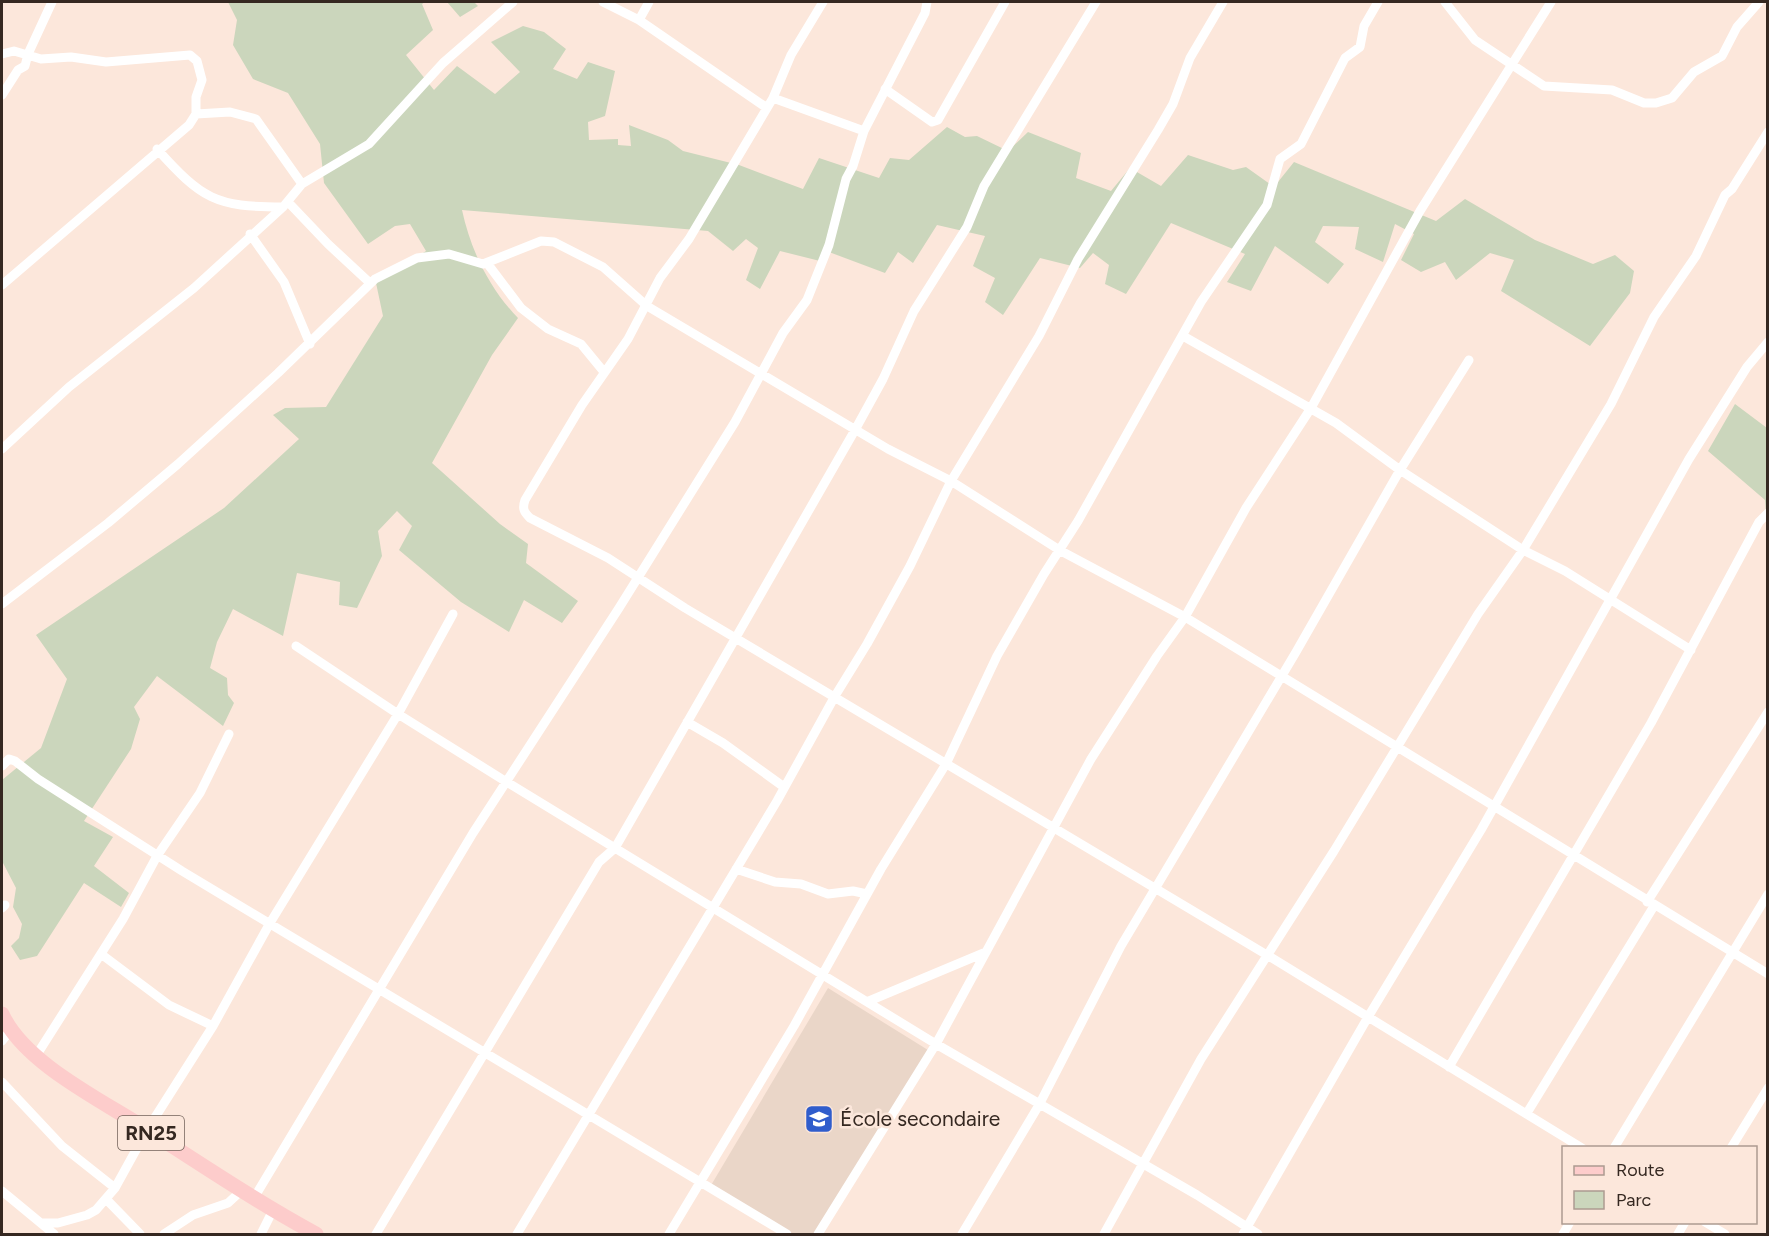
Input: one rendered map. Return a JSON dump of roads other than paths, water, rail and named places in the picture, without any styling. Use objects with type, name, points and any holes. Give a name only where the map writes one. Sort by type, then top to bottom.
[{"type":"main road","name":"RN25","points":[[2,1014],[6,1036],[81,1088],[247,1195],[316,1234]]},
{"type":"street","points":[[2,95],[18,70],[25,66],[28,54],[52,2]]},
{"type":"street","points":[[2,449],[69,387],[194,288],[250,234],[285,205],[302,184],[369,144],[443,63],[513,2]]},
{"type":"street","points":[[603,2],[639,20],[767,108]]},
{"type":"street","points":[[639,20],[649,2]]},
{"type":"street","points":[[823,2],[791,55],[773,98],[689,239],[660,278],[647,306],[571,424],[523,507],[530,518],[575,540],[1154,890],[1267,955],[1579,1146]]},
{"type":"street","points":[[164,1234],[193,1215],[247,1195],[380,989],[505,781],[596,644],[762,374],[783,333],[807,300],[829,245],[846,179],[854,166],[864,131],[925,13],[927,2]]},
{"type":"street","points":[[885,89],[932,122],[938,120],[1005,2]]},
{"type":"street","points":[[376,1234],[598,862],[615,848],[855,430],[883,379],[914,311],[957,238],[967,226],[984,186],[1096,2]]},
{"type":"street","points":[[517,1234],[591,1115],[906,575],[951,481],[1040,336],[1078,259],[1173,104],[1190,58],[1223,2]]},
{"type":"street","points":[[669,1234],[794,1026],[867,894],[946,764],[997,656],[1044,574],[1061,551],[1216,279],[1268,205],[1280,159],[1301,144],[1345,58],[1360,46],[1364,26],[1378,2]]},
{"type":"street","points":[[1445,2],[1475,40],[1544,86],[1611,90],[1644,103],[1656,103],[1672,98],[1694,72],[1722,56],[1737,27],[1759,2]]},
{"type":"street","points":[[818,1234],[936,1044],[1091,759],[1157,656],[1185,617],[1246,508],[1311,408],[1420,211],[1551,2]]},
{"type":"street","points":[[2,54],[14,51],[41,59],[71,57],[106,62],[190,56],[197,61],[202,80],[196,98],[196,114],[189,125],[2,285]]},
{"type":"street","points":[[773,98],[864,131]]},
{"type":"street","points":[[196,114],[230,112],[256,119],[302,184]]},
{"type":"street","points":[[1104,1234],[1202,1059],[1478,614],[1523,550],[1611,404],[1654,317],[1696,256],[1725,195],[1732,189],[1767,132]]},
{"type":"street","points":[[158,150],[183,178],[218,201],[244,207],[285,205],[370,283]]},
{"type":"street","points":[[250,234],[284,282],[310,344]]},
{"type":"street","points":[[2,604],[145,493],[310,344],[370,283],[417,258],[449,254],[487,263],[541,241],[554,242],[603,267],[647,306],[855,430],[951,481],[1061,551],[1185,617],[1767,974]]},
{"type":"street","points":[[487,263],[516,303],[548,329],[581,344],[604,372]]},
{"type":"street","points":[[1183,336],[1336,423],[1400,470],[1523,550],[1565,571],[1691,650]]},
{"type":"street","points":[[1245,1231],[1368,1017],[1494,807],[1689,459],[1747,367],[1767,342]]},
{"type":"street","points":[[962,1234],[1039,1105],[1121,946],[1400,470],[1469,360]]},
{"type":"street","points":[[1449,1067],[1628,763],[1691,650],[1705,618],[1759,522],[1767,513]]},
{"type":"street","points":[[42,1223],[58,1223],[87,1215],[115,1188],[147,1130],[213,1026],[270,923],[398,714],[453,614]]},
{"type":"street","points":[[296,646],[505,781],[869,1001],[936,1044],[1143,1166],[1197,1195],[1245,1231],[1258,1234]]},
{"type":"street","points":[[1527,1113],[1767,712]]},
{"type":"street","points":[[687,722],[723,743],[784,787]]},
{"type":"street","points":[[36,1056],[101,954],[157,856],[200,793],[229,734]]},
{"type":"street","points":[[2,766],[9,759],[15,761],[38,779],[157,856],[787,1234]]},
{"type":"street","points":[[736,869],[775,882],[801,884],[828,894],[853,891],[867,894]]},
{"type":"street","points":[[1615,1146],[1734,953],[1767,894]]},
{"type":"street","points":[[869,1001],[986,952]]},
{"type":"street","points":[[101,954],[169,1005],[213,1026]]},
{"type":"street","points":[[2,1082],[62,1146],[115,1188]]},
{"type":"street","points":[[1732,1146],[1767,1088]]},
{"type":"street","points":[[2,1191],[54,1234]]},
{"type":"street","points":[[106,1199],[140,1234]]},
{"type":"street","points":[[261,1234],[273,1210]]},
{"type":"street","points":[[1708,1224],[1725,1234]]},
{"type":"place","name":"École secondaire","points":[[819,1119]]}]
